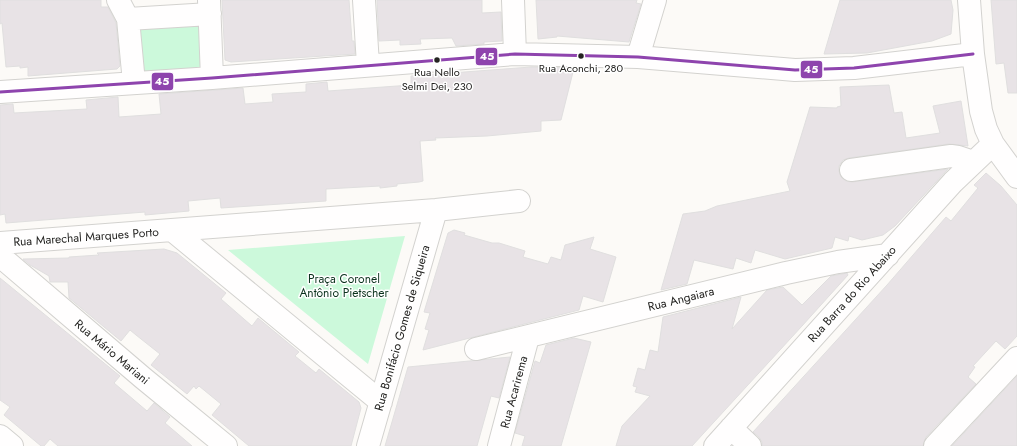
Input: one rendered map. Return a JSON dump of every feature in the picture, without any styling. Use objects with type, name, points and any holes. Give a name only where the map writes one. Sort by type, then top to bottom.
[{"type":"street","points":[[364,0],[368,65]]},
{"type":"street","points":[[513,0],[515,54]]},
{"type":"street","points":[[638,57],[655,0]]},
{"type":"street","points":[[969,0],[973,54],[981,111],[992,144],[1017,177]]},
{"type":"street","points":[[134,83],[123,9],[209,7],[212,78]]},
{"type":"street","points":[[0,92],[212,78],[515,54],[638,57],[795,70],[854,68],[973,54]]},
{"type":"street","name":"Rua Barra do Rio Abaixo","points":[[715,446],[973,162],[992,144]]},
{"type":"street","points":[[852,170],[951,156],[973,162]]},
{"type":"street","points":[[172,230],[436,210],[519,202]]},
{"type":"street","name":"Rua Bonifácio Gomes de Siqueira","points":[[368,446],[436,210]]},
{"type":"street","points":[[172,230],[381,402]]},
{"type":"street","name":"Rua Marechal Marques Porto","points":[[0,243],[172,230]]},
{"type":"street","name":"Rua Angaiara","points":[[476,349],[786,273],[838,262],[888,255]]},
{"type":"street","name":"Rua Mário Mariani","points":[[0,256],[142,378],[226,446]]},
{"type":"street","name":"Rua Acarirema","points":[[499,446],[528,337]]},
{"type":"street","points":[[935,446],[1017,358]]},
{"type":"street","points":[[731,428],[750,446]]},
{"type":"street","points":[[0,436],[12,446]]},
{"type":"green space","points":[[201,24],[204,70],[142,74],[140,28]]},
{"type":"green space","name":"Praça Coronel Antônio Pietscher","points":[[405,236],[368,364],[228,250]]},
{"type":"building","points":[[0,0],[101,0],[101,7],[108,7],[116,23],[120,66],[117,69],[28,76],[28,67],[6,67],[2,23],[0,24]]},
{"type":"building","points":[[222,0],[349,0],[352,41],[354,41],[355,54],[231,62],[225,60]]},
{"type":"building","points":[[377,0],[482,0],[482,13],[501,12],[502,41],[456,46],[452,38],[420,39],[421,44],[400,45],[400,40],[379,41]]},
{"type":"building","points":[[536,0],[637,0],[636,3],[641,4],[629,42],[557,36],[538,39]]},
{"type":"building","points":[[840,0],[951,0],[953,10],[951,34],[932,41],[867,53],[824,54]]},
{"type":"building","points":[[991,0],[1017,0],[1017,93],[1008,93],[1004,63],[996,64]]},
{"type":"building","points":[[531,67],[574,68],[561,120],[541,121],[541,131],[487,136],[435,138],[436,140],[420,141],[423,181],[397,184],[397,186],[380,188],[380,186],[326,189],[326,201],[221,208],[220,198],[188,201],[189,211],[145,215],[145,212],[6,223],[5,214],[0,215],[0,105],[13,104],[14,113],[87,109],[86,100],[118,97],[119,117],[161,114],[159,94],[243,88],[245,104],[273,102],[272,94],[306,92],[306,84],[327,82],[328,91],[411,85],[411,76]]},
{"type":"building","points":[[889,85],[894,113],[902,112],[906,138],[940,133],[933,106],[961,101],[968,146],[949,144],[843,160],[839,166],[841,177],[846,181],[852,182],[948,169],[895,226],[883,235],[862,240],[849,236],[848,241],[835,237],[832,248],[785,259],[755,250],[751,263],[736,258],[733,269],[694,260],[687,284],[661,290],[683,214],[705,211],[717,206],[790,191],[787,182],[810,107],[837,108],[841,106],[840,87]]},
{"type":"building","points":[[986,173],[1001,186],[1017,205],[1017,336],[1005,349],[996,341],[973,366],[975,367],[968,377],[976,384],[926,437],[923,446],[762,446],[762,442],[759,437],[753,432],[887,285],[946,217],[951,221],[978,188],[974,185]]},
{"type":"building","points":[[454,230],[465,233],[464,235],[525,251],[523,257],[548,264],[551,257],[561,260],[565,245],[594,237],[590,249],[616,257],[603,302],[583,296],[579,310],[423,350],[429,330],[425,329],[430,313],[424,312],[448,233]]},
{"type":"building","points":[[164,249],[177,253],[226,293],[221,299],[252,326],[258,318],[299,352],[295,356],[316,373],[319,369],[359,402],[361,408],[351,446],[249,446],[212,415],[221,404],[199,386],[196,389],[194,386],[187,394],[151,365],[160,354],[130,330],[121,341],[69,298],[68,282],[50,282],[49,276],[23,259],[69,258],[99,255],[97,253]]},
{"type":"building","points":[[847,273],[848,275],[692,446],[616,446],[622,426],[650,396],[635,392],[637,387],[633,386],[638,368],[645,370],[650,350],[658,352],[663,317],[741,297],[732,329],[767,290],[783,287],[802,305],[831,276]]},
{"type":"building","points":[[0,278],[120,376],[114,383],[147,411],[154,403],[170,417],[165,423],[192,446],[58,446],[50,439],[44,446],[41,446],[4,415],[10,407],[0,400]]},
{"type":"building","points":[[574,338],[591,342],[561,446],[522,446],[525,436],[515,433],[535,361],[540,363],[546,345]]},
{"type":"building","points":[[510,357],[499,398],[491,396],[477,446],[385,446],[408,367]]},
{"type":"building","points":[[1017,376],[1017,446],[952,446]]},
{"type":"transit line","name":"45","points":[[0,92],[212,78],[515,54],[638,57],[795,70],[854,68],[973,54]]},
{"type":"place","name":"Rua Aconchi, 280","points":[[581,56]]},
{"type":"place","name":"Rua Nello Selmi Dei, 230","points":[[437,60]]}]
